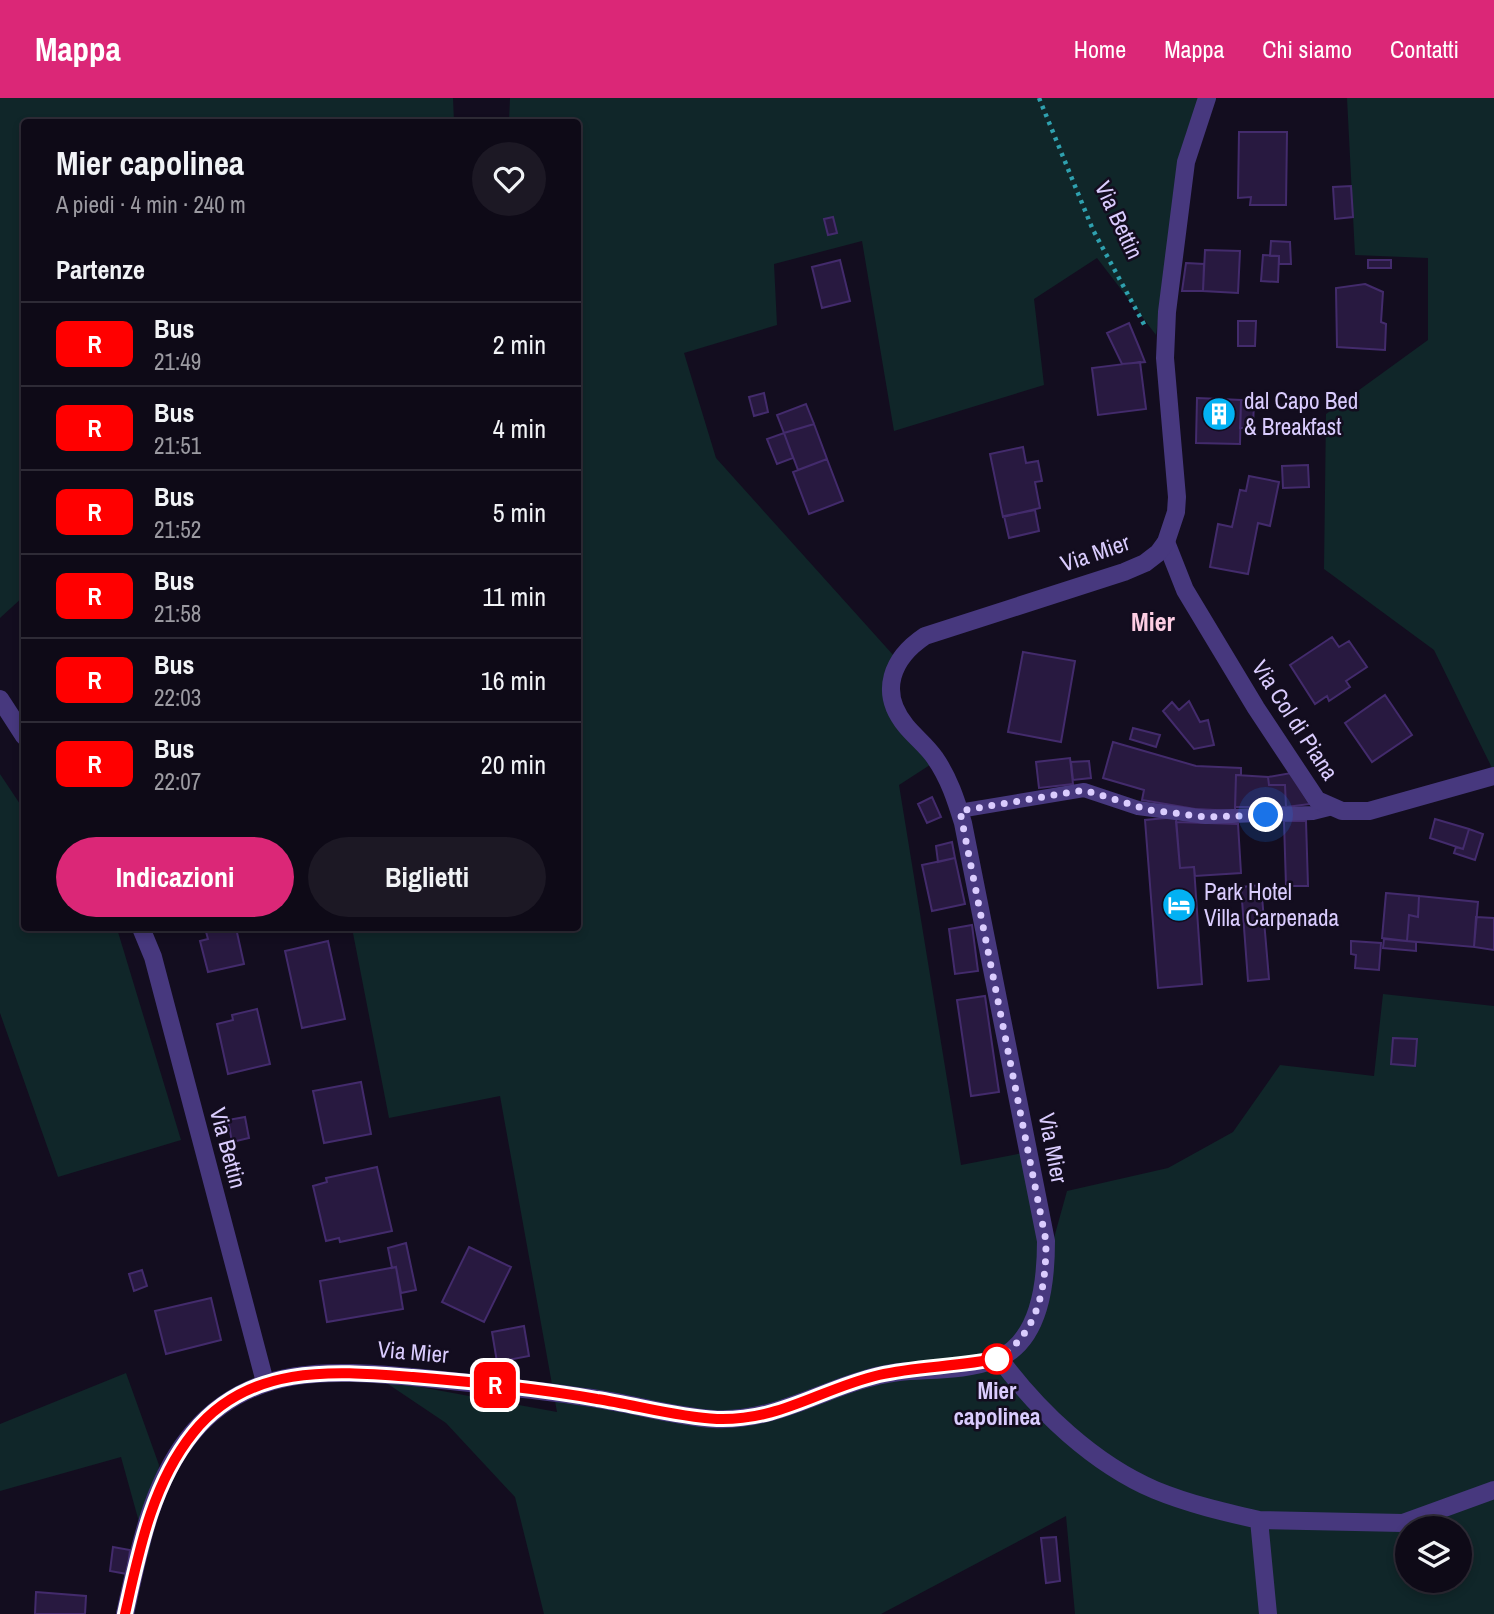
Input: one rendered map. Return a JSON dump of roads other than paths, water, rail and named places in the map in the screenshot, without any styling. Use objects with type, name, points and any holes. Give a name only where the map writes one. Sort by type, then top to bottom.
[{"type":"street","points":[[1166,542],[1177,497],[1165,358],[1180,201],[1193,135],[1207,98]]},
{"type":"street","name":"Via Col di Piana","points":[[1166,542],[1185,590],[1256,708],[1311,793],[1332,808],[1356,812],[1385,808],[1494,776]]},
{"type":"street","name":"Via Mier","points":[[125,1614],[148,1520],[179,1451],[211,1414],[265,1382],[307,1373],[368,1372],[458,1380],[580,1396],[679,1415],[746,1419],[781,1412],[847,1383],[882,1374],[965,1366],[999,1358],[1030,1327],[1042,1294],[1046,1241],[960,811],[946,776],[933,755],[898,716],[891,701],[892,671],[900,658],[918,640],[944,628],[1145,563],[1166,542]]},
{"type":"street","points":[[0,699],[21,731]]},
{"type":"street","name":"Via Bettin","points":[[142,931],[153,957],[265,1382]]},
{"type":"street","points":[[999,1358],[1013,1377],[1064,1428],[1122,1474],[1201,1507],[1259,1520],[1403,1523],[1494,1490]]},
{"type":"street","points":[[1259,1520],[1268,1614]]},
{"type":"lane","points":[[960,811],[1084,790],[1138,808],[1206,817],[1312,813],[1332,808]]},
{"type":"place","name":"dal Capo Bed & Breakfast","points":[[1219,414]]},
{"type":"place","name":"Park Hotel Villa Carpenada","points":[[1179,905]]},
{"type":"place","name":"Mier capolinea","points":[[997,1359]]},
{"type":"district","name":"Mier","points":[[1153,622]]}]
